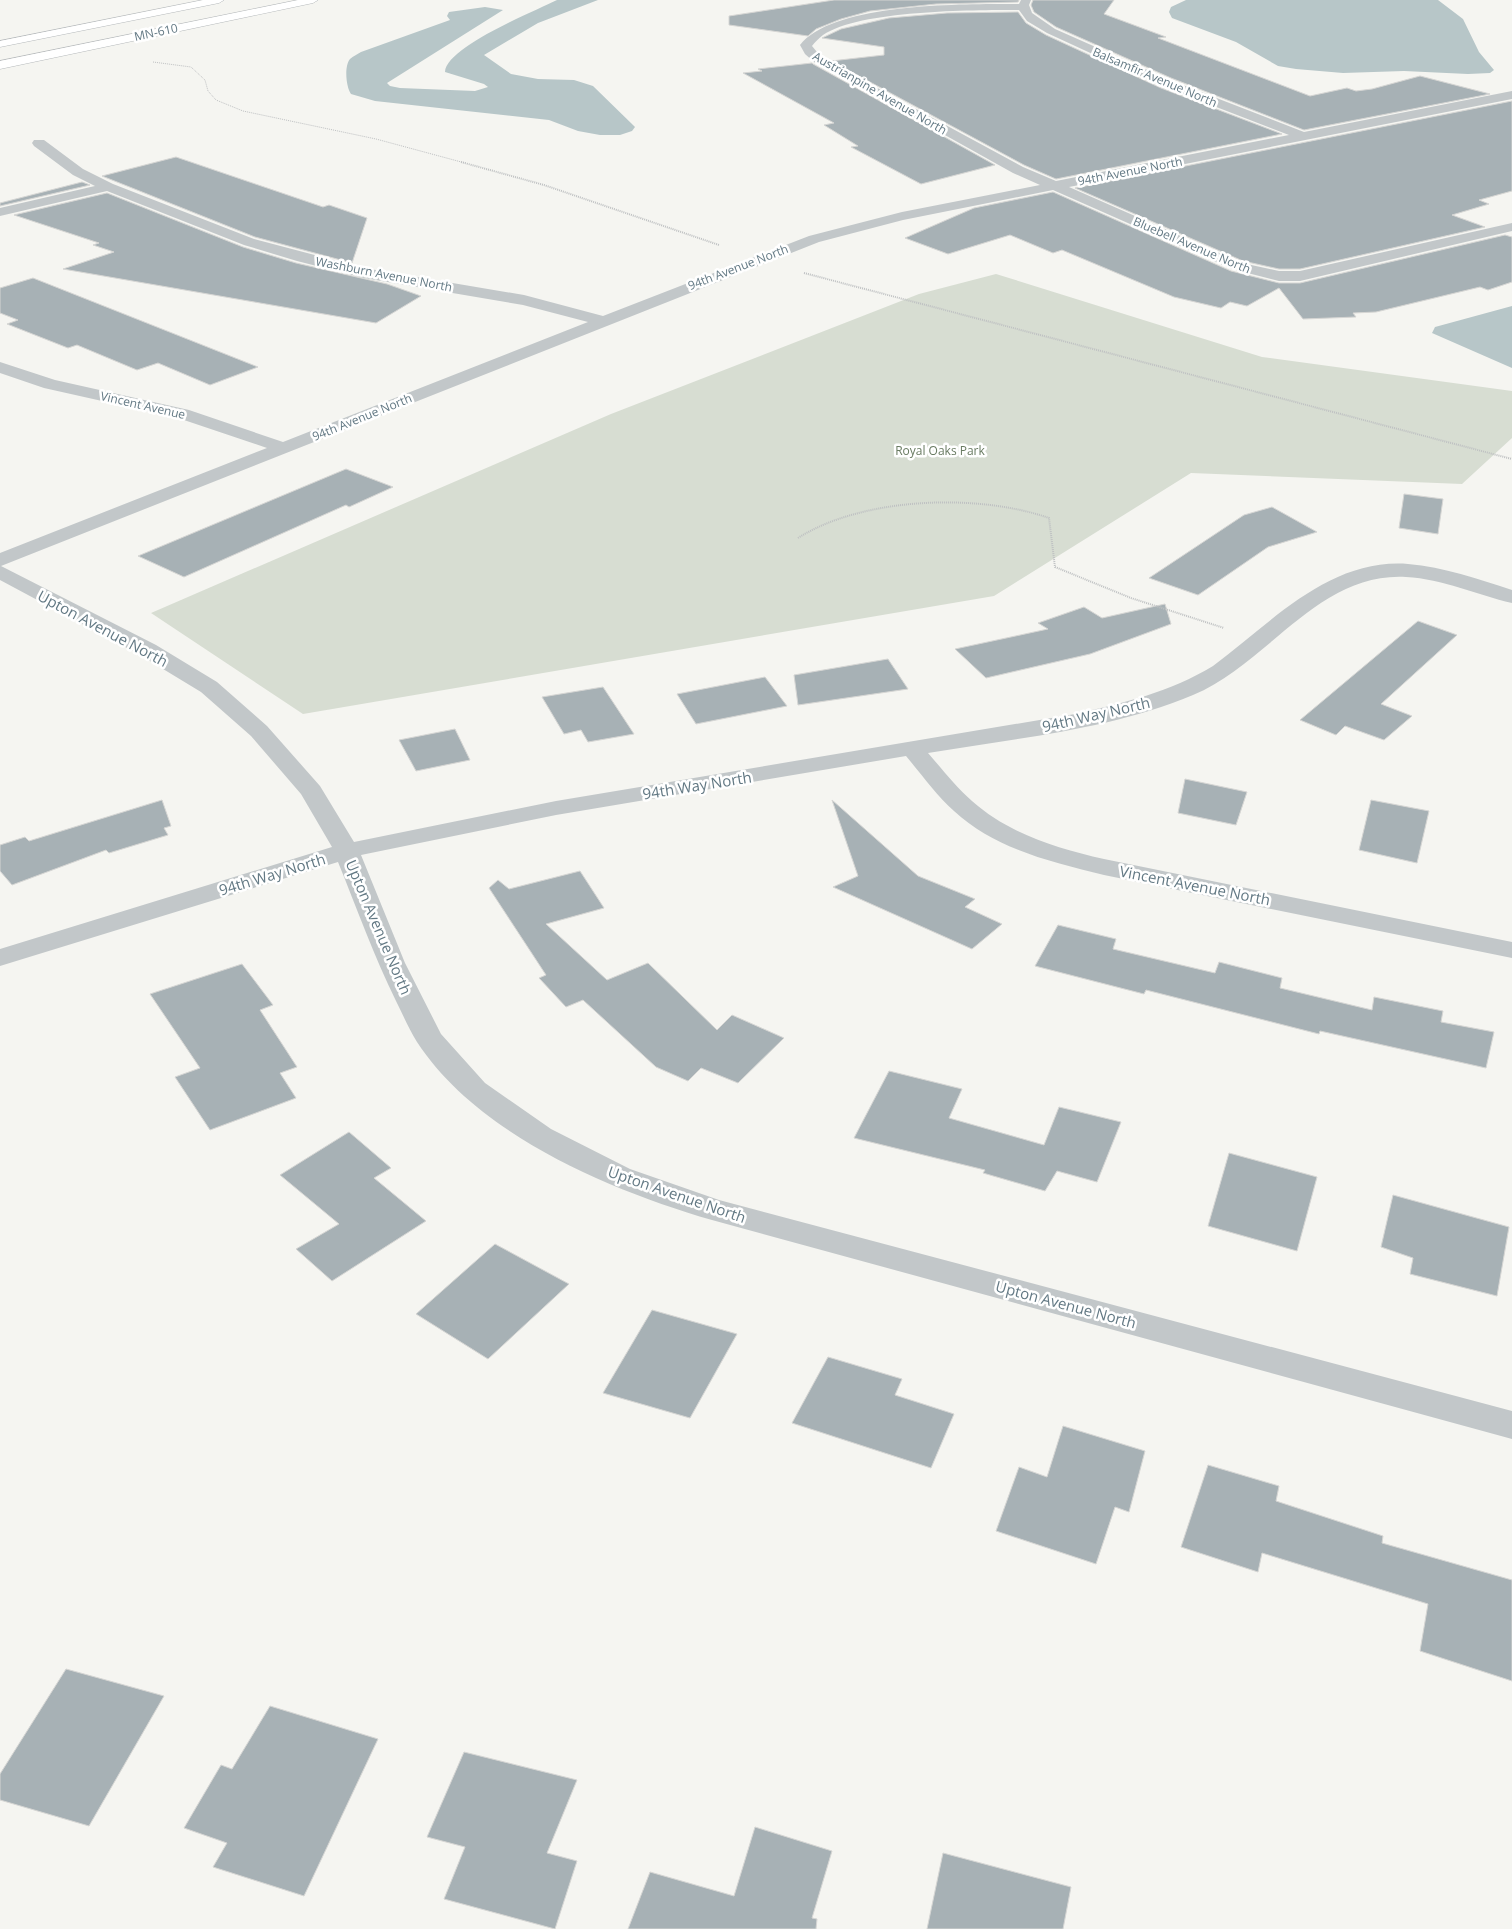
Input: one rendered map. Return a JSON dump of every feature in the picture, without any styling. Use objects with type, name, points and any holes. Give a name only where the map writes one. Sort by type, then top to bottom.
[{"type":"highway","name":"MN-610","points":[[0,44],[219,0]]},
{"type":"highway","name":"MN-610","points":[[0,65],[313,0]]},
{"type":"street","name":"Balsamfir Avenue North","points":[[1025,4],[1025,13],[1035,22],[1051,31],[1166,83],[1302,136]]},
{"type":"street","name":"Austrianpine Avenue North","points":[[1025,4],[956,8],[858,19],[821,30],[810,37],[806,44],[809,52],[818,60],[970,145],[1053,186]]},
{"type":"street","name":"94th Avenue North","points":[[0,560],[814,239],[902,216],[1512,95]]},
{"type":"street","name":"Washburn Avenue North","points":[[39,143],[78,172],[108,186],[249,242],[302,258],[364,272],[524,300],[602,321]]},
{"type":"street","points":[[0,212],[108,186]]},
{"type":"street","name":"Bluebell Avenue North","points":[[1053,186],[1237,266],[1279,276],[1318,273],[1512,228]]},
{"type":"street","name":"Vincent Avenue","points":[[0,366],[50,384],[183,414],[284,448]]},
{"type":"street","name":"94th Way North","points":[[0,958],[347,851],[406,837],[556,808],[1075,721],[1129,709],[1180,692],[1220,672],[1326,591],[1346,579],[1371,572],[1401,571],[1436,575],[1512,597]]},
{"type":"street","name":"Upton Avenue North","points":[[0,572],[148,650],[209,687],[259,730],[311,791],[347,851],[391,963],[429,1038],[474,1090],[540,1136],[619,1176],[712,1210],[1512,1425]]},
{"type":"street","name":"Vincent Avenue North","points":[[912,749],[964,807],[996,829],[1044,852],[1104,867],[1512,950]]},
{"type":"path","points":[[147,62],[172,63],[191,67],[205,80],[208,91],[216,100],[243,111],[376,139],[544,184],[724,247]]},
{"type":"path","points":[[798,271],[1512,459]]},
{"type":"path","points":[[798,538],[825,522],[871,511],[931,502],[1011,506],[1034,511],[1049,518],[1054,567],[1131,598],[1262,640]]},
{"type":"green space","name":"Royal Oaks Park","points":[[996,274],[1262,357],[1512,391],[1512,438],[1462,484],[1191,473],[994,596],[303,714],[151,613],[611,414],[919,294]]},
{"type":"shaded area","points":[[557,0],[598,0],[538,23],[484,55],[511,74],[538,79],[574,80],[593,86],[635,127],[632,131],[620,135],[600,135],[578,131],[549,120],[375,101],[351,94],[349,91],[346,76],[347,66],[350,59],[354,56],[450,20],[447,16],[449,12],[485,7],[503,10],[387,83],[390,86],[400,88],[475,91],[488,87],[484,84],[445,72],[449,62],[475,41]]},
{"type":"shaded area","points":[[1186,0],[1438,0],[1463,19],[1479,52],[1494,70],[1490,73],[1468,74],[1404,71],[1343,73],[1278,66],[1236,42],[1172,18],[1169,12],[1171,7]]},
{"type":"shaded area","points":[[1512,306],[1512,368],[1432,333],[1435,327]]},
{"type":"building","points":[[834,0],[1019,0],[1018,2],[936,4],[870,11],[841,19],[816,29],[808,36],[729,25],[729,16]]},
{"type":"building","points":[[1033,0],[1114,0],[1104,14],[1166,37],[1158,38],[1310,96],[1347,88],[1356,91],[1372,89],[1420,76],[1490,94],[1304,130],[1171,78],[1056,27],[1034,12],[1031,5]]},
{"type":"building","points":[[1018,12],[1026,23],[1046,35],[1161,88],[1282,134],[1056,179],[1024,165],[831,61],[884,55],[884,47],[822,38],[841,29],[889,18],[947,13]]},
{"type":"building","points":[[812,63],[995,165],[921,184],[851,147],[858,146],[824,125],[834,123],[743,73],[762,71],[758,69]]},
{"type":"building","points":[[1512,101],[1512,191],[1479,200],[1489,204],[1452,215],[1485,227],[1300,269],[1279,269],[1243,261],[1075,188]]},
{"type":"building","points":[[176,157],[323,207],[329,205],[367,218],[352,263],[255,237],[102,176]]},
{"type":"building","points":[[82,182],[90,185],[0,206],[0,203]]},
{"type":"building","points":[[1053,192],[1231,271],[1279,283],[1300,283],[1505,235],[1512,237],[1512,282],[1488,290],[1480,287],[1376,312],[1353,313],[1356,317],[1303,319],[1279,288],[1247,306],[1230,302],[1221,308],[1174,297],[1062,250],[1053,253],[1010,235],[948,254],[905,238],[974,208]]},
{"type":"building","points":[[107,193],[243,247],[296,263],[387,284],[421,296],[376,323],[63,269],[114,252],[93,245],[99,243],[14,215]]},
{"type":"building","points":[[33,278],[258,367],[210,385],[158,363],[137,370],[77,345],[68,348],[7,324],[18,320],[0,313],[0,288]]},
{"type":"building","points":[[346,469],[393,487],[349,507],[346,505],[184,577],[138,556]]},
{"type":"building","points":[[1404,494],[1443,499],[1438,534],[1399,528]]},
{"type":"building","points":[[1272,507],[1317,532],[1268,547],[1198,595],[1149,578],[1244,515]]},
{"type":"building","points":[[1165,604],[1171,624],[1090,654],[986,678],[955,649],[1048,629],[1038,623],[1084,607],[1102,618]]},
{"type":"building","points":[[1418,621],[1457,635],[1381,704],[1412,716],[1384,740],[1345,726],[1336,735],[1300,720]]},
{"type":"building","points":[[888,659],[908,689],[798,705],[794,675]]},
{"type":"building","points":[[765,677],[787,706],[696,724],[677,694]]},
{"type":"building","points":[[603,687],[634,734],[588,742],[581,730],[564,734],[542,697]]},
{"type":"building","points":[[455,729],[470,760],[416,771],[399,740]]},
{"type":"building","points":[[1185,779],[1247,792],[1236,825],[1178,813]]},
{"type":"building","points":[[162,800],[171,826],[164,828],[168,835],[109,853],[106,850],[12,885],[0,871],[0,845],[25,837],[29,841]]},
{"type":"building","points":[[832,800],[918,876],[975,899],[965,907],[1002,924],[972,949],[833,887],[858,876]]},
{"type":"building","points":[[1371,800],[1429,811],[1417,863],[1359,850]]},
{"type":"building","points":[[580,871],[604,908],[546,924],[607,980],[648,963],[717,1030],[732,1015],[784,1038],[738,1083],[701,1068],[688,1081],[656,1067],[583,1000],[566,1007],[539,978],[546,975],[489,888],[498,880],[509,889]]},
{"type":"building","points":[[1058,925],[1116,939],[1113,949],[1215,973],[1219,962],[1282,978],[1280,988],[1372,1010],[1374,997],[1443,1011],[1441,1022],[1494,1032],[1486,1068],[1320,1031],[1319,1034],[1146,990],[1144,994],[1035,966]]},
{"type":"building","points":[[242,964],[273,1005],[260,1010],[297,1067],[280,1073],[296,1098],[210,1130],[175,1077],[200,1068],[150,994]]},
{"type":"building","points":[[889,1071],[962,1089],[949,1118],[1044,1145],[1059,1107],[1121,1122],[1097,1182],[1057,1171],[1045,1191],[983,1173],[985,1170],[854,1138]]},
{"type":"building","points":[[349,1132],[391,1168],[374,1178],[426,1221],[332,1281],[296,1249],[339,1224],[280,1175]]},
{"type":"building","points":[[1229,1153],[1317,1177],[1297,1251],[1208,1226]]},
{"type":"building","points":[[1393,1195],[1509,1227],[1497,1296],[1410,1274],[1413,1258],[1381,1247]]},
{"type":"building","points":[[495,1244],[569,1284],[488,1359],[416,1314]]},
{"type":"building","points":[[652,1310],[737,1334],[690,1418],[603,1393]]},
{"type":"building","points":[[828,1357],[902,1379],[895,1395],[954,1414],[931,1468],[792,1423]]},
{"type":"building","points":[[1063,1426],[1145,1451],[1129,1512],[1115,1507],[1096,1564],[996,1531],[1019,1467],[1047,1477]]},
{"type":"building","points":[[1208,1465],[1279,1486],[1276,1501],[1383,1536],[1382,1543],[1512,1580],[1512,1681],[1420,1651],[1428,1604],[1262,1553],[1258,1572],[1181,1547]]},
{"type":"building","points":[[66,1669],[164,1696],[89,1826],[0,1800],[0,1774]]},
{"type":"building","points":[[270,1706],[378,1739],[304,1896],[213,1867],[227,1843],[184,1828],[221,1765],[232,1769]]},
{"type":"building","points":[[464,1752],[577,1780],[547,1853],[577,1861],[555,1929],[444,1899],[465,1847],[427,1837]]},
{"type":"building","points":[[755,1827],[832,1851],[812,1918],[817,1919],[816,1929],[628,1929],[650,1872],[734,1896]]},
{"type":"building","points":[[943,1853],[1071,1887],[1063,1929],[927,1929]]}]
